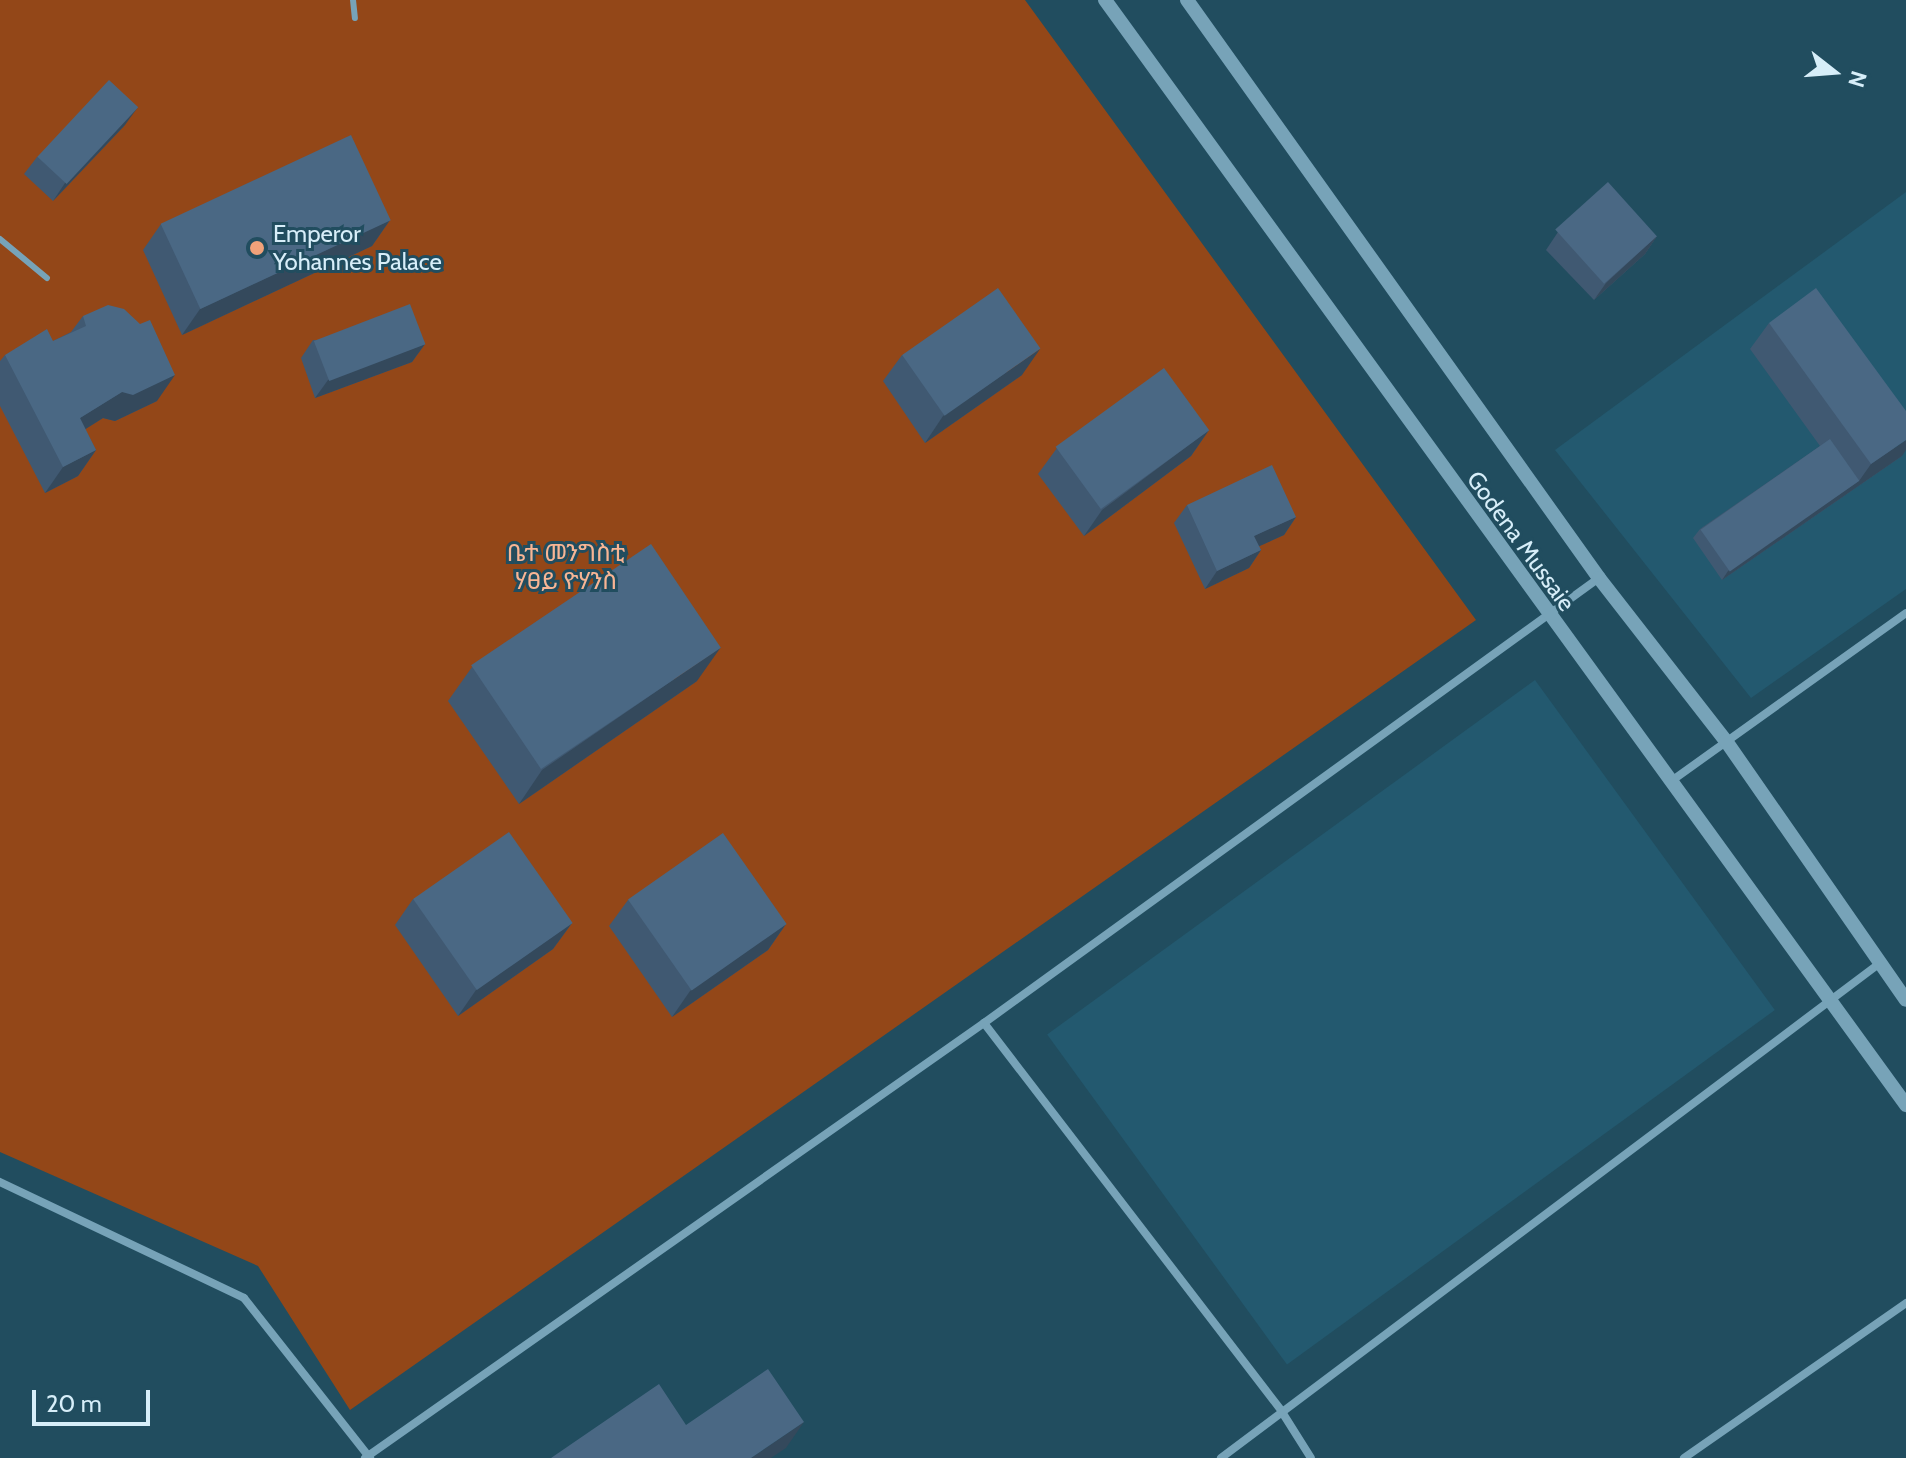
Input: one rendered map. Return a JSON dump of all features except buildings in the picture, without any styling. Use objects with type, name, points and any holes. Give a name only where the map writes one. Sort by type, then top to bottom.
[{"type":"street","name":"Godena Mussaie","points":[[1187,0],[1599,578],[1726,741],[1906,1000]]},
{"type":"street","name":"Godena Mussaie","points":[[1109,2],[1548,616],[1906,1105]]},
{"type":"street","points":[[0,1182],[244,1298],[368,1457],[984,1023],[1599,578]]},
{"type":"street","points":[[1669,783],[1906,613]]},
{"type":"street","points":[[1221,1458],[1880,963]]},
{"type":"street","points":[[984,1023],[1282,1412],[1311,1458]]},
{"type":"street","points":[[1684,1458],[1906,1303]]},
{"type":"lane","points":[[353,0],[355,18]]},
{"type":"lane","points":[[0,239],[47,278]]},
{"type":"shaded area","points":[[1906,192],[1906,589],[1751,698],[1555,450]]},
{"type":"shaded area","points":[[1535,680],[1775,1010],[1287,1365],[1047,1034]]},
{"type":"green space","name":"ቤተ መንግስቲ ሃፀይ ዮሃንስ","points":[[0,0],[1025,0],[1476,620],[350,1410],[258,1266],[0,1152]]},
{"type":"place","name":"Emperor Yohannes Palace","points":[[257,248]]}]
